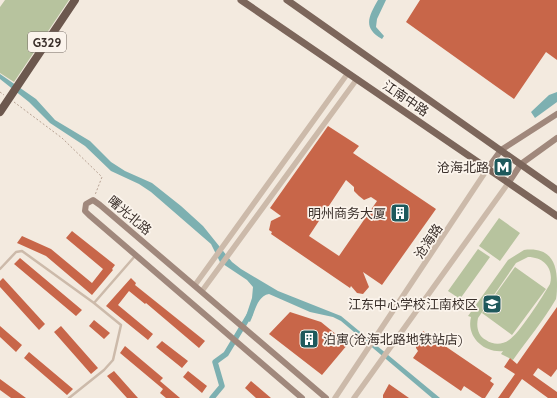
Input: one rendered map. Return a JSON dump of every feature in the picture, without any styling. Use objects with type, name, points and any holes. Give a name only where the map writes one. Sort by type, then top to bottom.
[{"type":"highway","name":"G329","points":[[0,112],[10,103],[19,84],[75,0]]},
{"type":"main road","name":"江南中路","points":[[241,0],[557,216]]},
{"type":"main road","name":"江南中路","points":[[287,0],[557,190]]},
{"type":"main road","name":"沧海路","points":[[488,168],[501,150],[557,114]]},
{"type":"main road","points":[[509,182],[521,164],[557,138]]},
{"type":"main road","name":"曙光北路","points":[[302,398],[89,215],[85,211],[86,204],[93,200],[195,285],[326,398]]},
{"type":"street","points":[[195,285],[348,73]]},
{"type":"street","points":[[202,291],[357,79]]},
{"type":"street","name":"沧海路","points":[[335,398],[488,168]]},
{"type":"street","points":[[354,398],[509,182]]},
{"type":"lane","points":[[0,269],[16,252],[22,251],[94,303],[121,325],[113,360],[104,370],[68,398]]},
{"type":"lane","points":[[94,303],[135,255]]},
{"type":"path","points":[[0,92],[5,95]]},
{"type":"path","points":[[10,103],[62,138],[102,177],[93,200]]},
{"type":"green space","points":[[5,0],[69,0],[14,82],[0,73],[0,7]]},
{"type":"green space","points":[[499,218],[520,233],[500,261],[479,246]]},
{"type":"green space","points":[[478,249],[490,257],[460,299],[448,291]]},
{"type":"green space","points":[[524,250],[540,251],[550,257],[557,275],[556,299],[513,360],[501,354],[503,351],[489,349],[478,342],[471,331],[471,317],[468,316],[508,260]],"holes":[[[528,257],[539,259],[549,269],[551,279],[550,284],[531,314],[509,340],[500,344],[489,342],[479,334],[477,325],[478,318],[516,263]]]},
{"type":"green space","points":[[515,267],[546,289],[512,335],[482,313]]},
{"type":"water","points":[[378,0],[386,0],[377,19],[376,27],[384,36],[382,39],[372,31],[369,21]]},
{"type":"water","points":[[0,74],[36,99],[55,120],[90,141],[111,162],[125,171],[152,183],[181,206],[203,226],[232,262],[241,269],[278,291],[341,316],[440,398],[432,398],[341,321],[333,317],[310,312],[269,294],[265,295],[259,301],[250,322],[245,319],[252,298],[253,287],[247,280],[220,262],[211,244],[151,192],[139,184],[111,171],[85,146],[50,123],[29,102],[0,79]]},
{"type":"water","points":[[557,92],[557,102],[535,118],[531,112],[549,95]]},
{"type":"building","points":[[420,0],[557,0],[557,60],[546,52],[514,99],[406,22]]},
{"type":"building","name":"明州商务大厦","points":[[328,126],[359,146],[353,153],[436,209],[382,285],[363,272],[369,287],[363,294],[357,293],[351,286],[350,288],[271,234],[272,232],[269,230],[271,221],[281,216],[270,208]],"holes":[[[346,180],[354,187],[354,191],[364,200],[371,197],[377,201],[339,256],[309,236]]]},
{"type":"building","points":[[72,231],[115,265],[112,269],[113,270],[92,295],[46,256],[17,243],[22,236],[51,249],[92,283],[103,269],[66,238]]},
{"type":"building","points":[[20,258],[82,310],[76,316],[14,264]]},
{"type":"building","points":[[3,278],[45,324],[39,330],[0,287],[0,281]]},
{"type":"building","points":[[131,278],[136,283],[135,285],[205,341],[199,348],[146,303],[145,304],[129,291],[118,305],[153,334],[148,340],[106,306]]},
{"type":"building","points":[[557,307],[557,369],[551,377],[538,368],[533,375],[557,392],[557,398],[548,398],[522,379],[509,398],[498,398],[515,374],[504,367],[510,358],[517,364]]},
{"type":"building","name":"泊寓(沧海北路地铁站店)","points":[[290,312],[321,322],[348,344],[322,375],[269,334]]},
{"type":"building","points":[[94,320],[110,333],[104,339],[89,326]]},
{"type":"building","points":[[0,326],[22,345],[16,352],[0,337]]},
{"type":"building","points":[[61,326],[98,368],[91,374],[54,332]]},
{"type":"building","points":[[423,331],[492,378],[490,381],[494,384],[485,398],[482,398],[464,386],[461,391],[413,358],[418,351],[416,348],[416,342]]},
{"type":"building","points":[[162,341],[188,361],[182,368],[156,347]]},
{"type":"building","points":[[125,346],[163,378],[160,381],[180,398],[166,398],[160,393],[163,389],[120,353]]},
{"type":"building","points":[[29,352],[73,389],[67,395],[24,358]]},
{"type":"building","points":[[114,371],[138,398],[127,398],[107,376]]},
{"type":"building","points":[[188,371],[207,386],[202,393],[183,377]]},
{"type":"building","points":[[0,379],[26,398],[11,398],[0,390]]},
{"type":"building","points":[[251,381],[271,398],[256,398],[245,388]]},
{"type":"building","points":[[389,384],[409,398],[383,398]]},
{"type":"waterway","points":[[212,398],[222,386],[215,362],[226,354],[250,314]]},
{"type":"place","name":"沧海北路","points":[[503,167]]},
{"type":"place","name":"明州商务大厦","points":[[400,213]]},
{"type":"place","name":"江东中心学校江南校区","points":[[492,304]]},
{"type":"place","name":"泊寓(沧海北路地铁站店)","points":[[309,339]]}]
